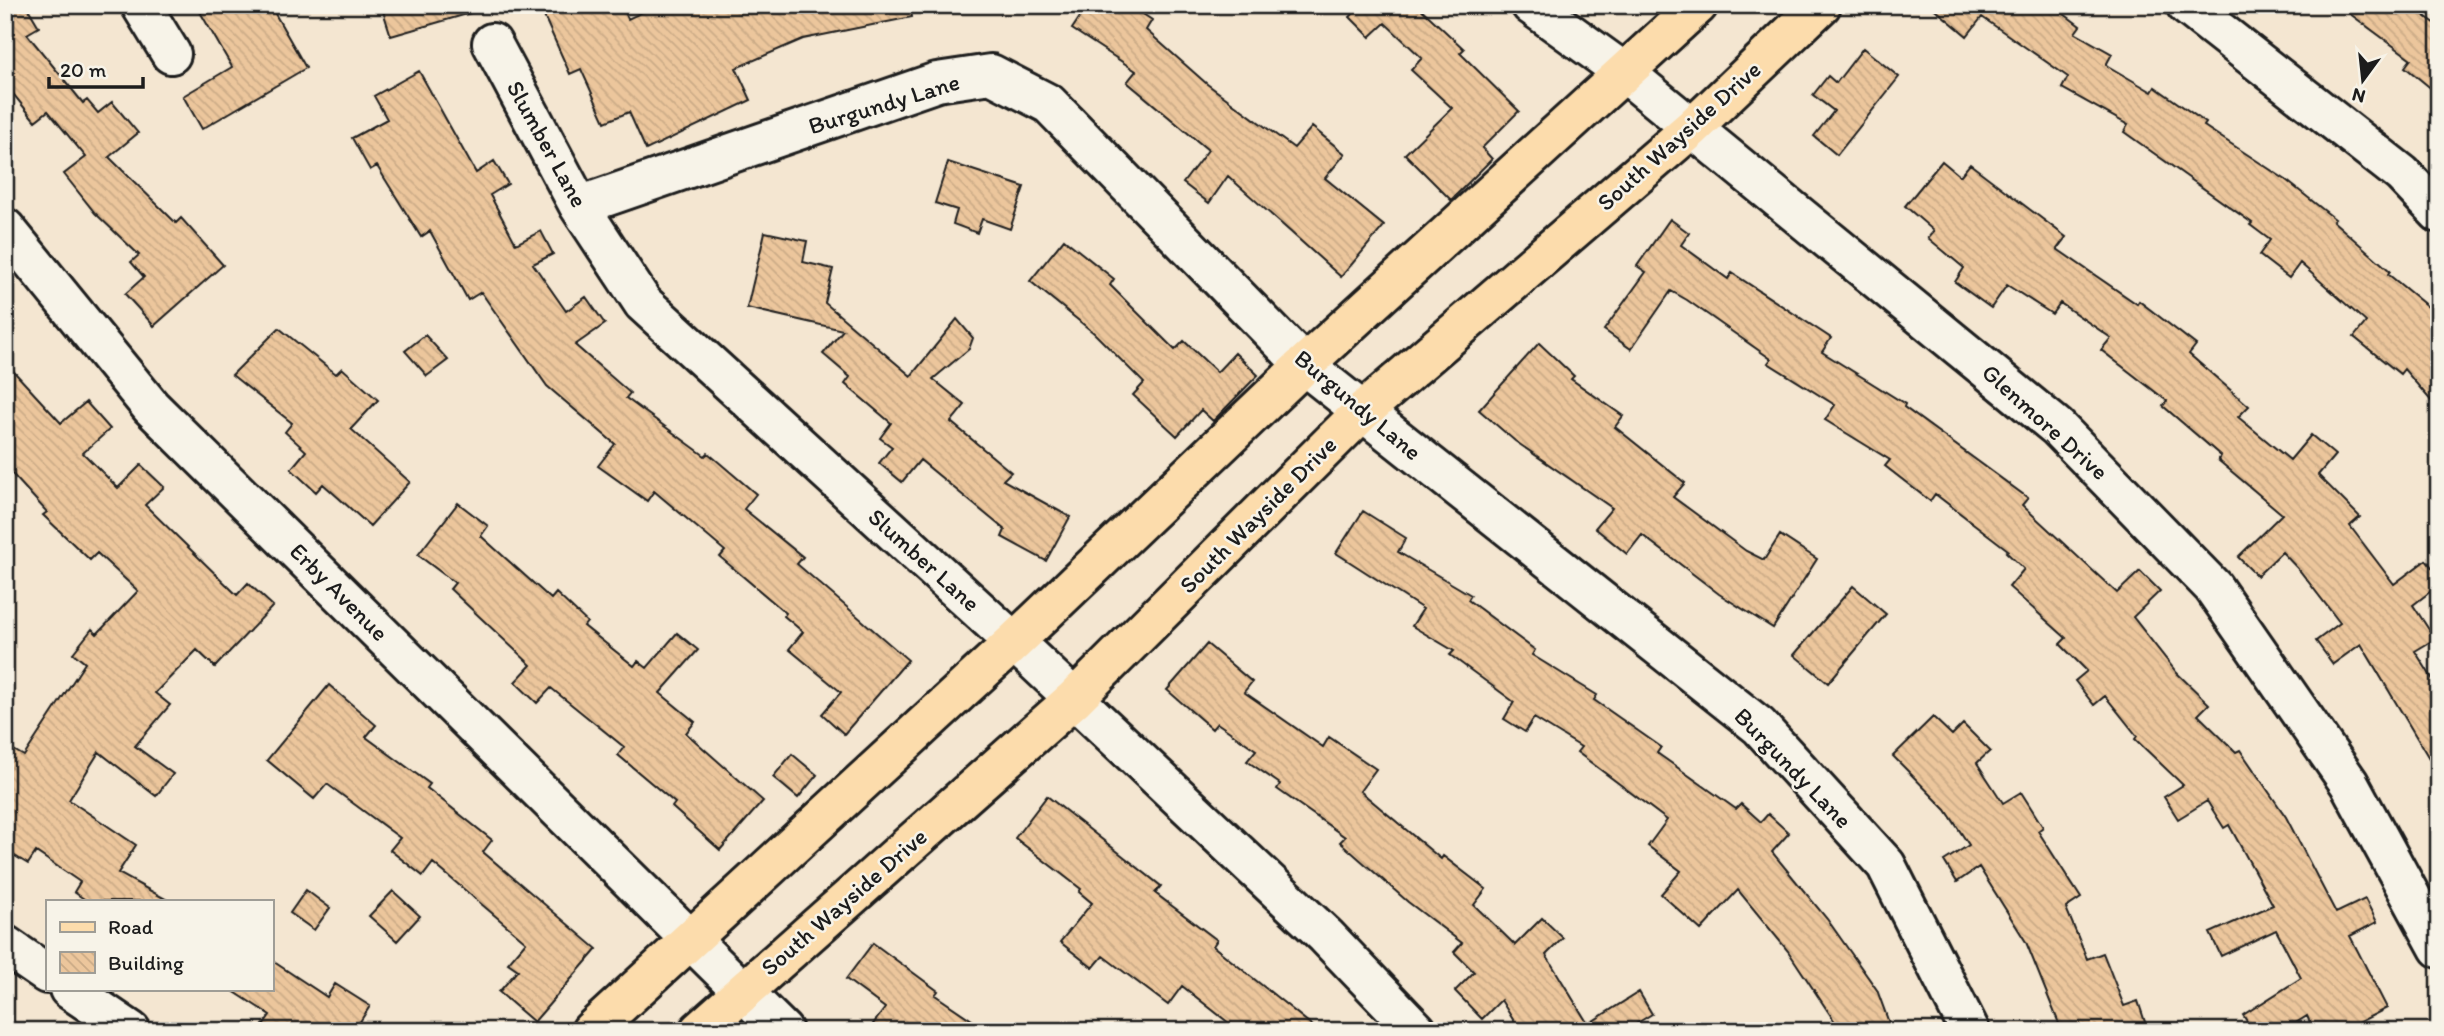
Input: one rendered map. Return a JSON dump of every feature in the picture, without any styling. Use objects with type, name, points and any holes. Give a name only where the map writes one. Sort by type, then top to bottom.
[{"type":"main road","points":[[591,1031],[1014,642],[1304,365],[1698,5]]},
{"type":"main road","name":"South Wayside Drive","points":[[699,1031],[1074,699],[1363,411],[1692,128],[1821,5]]},
{"type":"street","points":[[141,5],[171,54]]},
{"type":"street","name":"Glenmore Drive","points":[[1531,5],[1625,73],[2057,427],[2213,587],[2348,783],[2439,948]]},
{"type":"street","points":[[2186,5],[2402,174],[2439,213]]},
{"type":"street","name":"Slumber Lane","points":[[492,43],[579,206],[643,303],[1014,642],[1326,936],[1417,1031]]},
{"type":"street","name":"Burgundy Lane","points":[[579,206],[937,82],[991,74],[1049,104],[1304,365],[1759,726],[1886,865],[1970,1031]]},
{"type":"street","name":"Erby Avenue","points":[[5,228],[150,407],[783,1031]]},
{"type":"street","points":[[5,945],[46,973]]},
{"type":"street","points":[[70,990],[131,1031]]},
{"type":"building","points":[[5,5],[26,5],[39,27],[27,34],[83,103],[87,100],[98,113],[112,102],[138,133],[109,157],[176,223],[181,218],[223,265],[154,326],[125,294],[144,277],[131,262],[139,255],[95,213],[64,174],[86,157],[48,111],[35,121],[5,84]]},
{"type":"building","points":[[196,5],[270,5],[306,68],[202,129],[183,96],[232,67]]},
{"type":"building","points":[[381,5],[473,5],[474,12],[391,36]]},
{"type":"building","points":[[539,5],[622,5],[628,19],[657,5],[910,5],[912,17],[803,39],[736,68],[751,100],[646,150],[629,112],[605,122],[581,69],[570,74]]},
{"type":"building","points":[[1088,5],[1129,5],[1152,20],[1146,30],[1207,84],[1294,148],[1312,127],[1345,154],[1325,178],[1384,226],[1341,277],[1228,176],[1209,203],[1183,183],[1208,150],[1127,82],[1136,71],[1072,29]]},
{"type":"building","points":[[1362,5],[1417,5],[1464,49],[1460,53],[1519,111],[1482,148],[1492,159],[1451,200],[1405,154],[1452,108],[1411,70],[1422,58],[1385,23],[1370,37],[1350,17]]},
{"type":"building","points":[[1930,5],[2052,5],[2080,26],[2075,33],[2112,54],[2106,65],[2152,92],[2155,87],[2206,123],[2204,126],[2286,180],[2335,219],[2333,221],[2390,271],[2388,274],[2439,316],[2439,410],[2404,369],[2400,374],[2354,337],[2366,322],[2300,263],[2289,278],[2259,255],[2270,240],[2250,225],[2252,223],[2124,132],[2128,125],[2062,88],[2068,77],[1982,17],[1967,36]]},
{"type":"building","points":[[2338,5],[2409,5],[2439,26],[2439,95],[2405,67],[2411,59]]},
{"type":"building","points":[[1863,48],[1899,77],[1837,155],[1814,136],[1834,111],[1813,95],[1828,76],[1836,83]]},
{"type":"building","points":[[419,71],[476,173],[494,161],[508,184],[490,195],[516,244],[541,231],[553,254],[533,264],[566,311],[586,297],[605,324],[575,345],[630,393],[626,398],[705,456],[708,453],[756,494],[744,509],[803,557],[797,564],[908,660],[844,734],[822,714],[841,692],[789,649],[803,632],[784,616],[786,613],[720,557],[725,551],[654,491],[647,501],[598,466],[615,444],[547,386],[481,292],[468,300],[430,231],[421,237],[377,166],[370,170],[352,138],[387,119],[374,96]]},
{"type":"building","points":[[1942,161],[1960,176],[1970,164],[2066,237],[2057,249],[2137,304],[2139,301],[2196,345],[2189,354],[2249,406],[2238,417],[2290,460],[2311,435],[2335,455],[2318,475],[2360,517],[2350,526],[2394,584],[2426,560],[2439,576],[2439,585],[2413,605],[2435,639],[2415,651],[2439,689],[2439,775],[2361,644],[2333,664],[2316,641],[2340,623],[2300,571],[2282,552],[2257,576],[2238,557],[2282,514],[2218,460],[2221,456],[2163,406],[2167,401],[2101,350],[2111,338],[2060,303],[2052,314],[2007,285],[1991,308],[1955,282],[1964,268],[1928,238],[1934,231],[1905,206]]},
{"type":"building","points":[[948,162],[1024,187],[1010,229],[982,219],[977,233],[953,224],[957,210],[935,203]]},
{"type":"building","points":[[1670,219],[1689,233],[1681,245],[1728,279],[1732,273],[1831,338],[1822,352],[1905,404],[1904,407],[2028,498],[2022,505],[2117,593],[2140,571],[2160,591],[2133,617],[2177,673],[2209,704],[2198,715],[2236,752],[2240,750],[2286,817],[2336,913],[2365,899],[2377,922],[2350,936],[2387,1008],[2342,1031],[2314,1031],[2307,1016],[2283,1031],[2253,1031],[2243,1015],[2301,978],[2276,930],[2221,956],[2210,933],[2273,905],[2229,825],[2224,828],[2207,801],[2178,819],[2164,797],[2183,785],[2135,739],[2137,736],[2105,696],[2094,705],[2075,681],[2087,671],[2060,644],[2066,638],[2009,587],[2024,569],[2006,552],[2008,550],[1935,494],[1930,501],[1885,466],[1890,460],[1825,420],[1835,405],[1768,363],[1771,359],[1671,291],[1631,349],[1604,330],[1646,272],[1637,266]]},
{"type":"building","points":[[765,232],[807,241],[803,262],[833,269],[825,303],[911,376],[957,319],[973,338],[969,349],[933,379],[965,405],[951,422],[1011,472],[1003,480],[1070,517],[1046,561],[1002,537],[1005,530],[920,460],[902,482],[879,463],[892,447],[880,438],[891,423],[845,384],[850,377],[823,354],[843,330],[747,308]]},
{"type":"building","points":[[1064,239],[1114,279],[1110,285],[1175,350],[1184,341],[1217,372],[1235,353],[1258,375],[1213,421],[1201,410],[1177,436],[1133,395],[1144,383],[1094,333],[1030,281]]},
{"type":"building","points":[[279,328],[336,374],[342,368],[378,400],[351,429],[410,482],[370,526],[323,484],[316,492],[291,469],[306,451],[285,432],[292,423],[232,375]]},
{"type":"building","points":[[425,335],[448,360],[427,376],[405,351]]},
{"type":"building","points":[[1539,343],[1574,376],[1571,379],[1623,416],[1615,427],[1685,483],[1673,497],[1746,551],[1764,560],[1780,535],[1817,559],[1773,628],[1719,594],[1642,535],[1627,554],[1595,528],[1612,508],[1515,441],[1479,410]]},
{"type":"building","points":[[5,362],[61,423],[86,402],[110,429],[83,453],[118,488],[141,465],[164,487],[145,505],[237,595],[248,583],[273,606],[215,667],[197,650],[155,693],[170,705],[135,746],[173,774],[156,796],[99,752],[69,800],[136,845],[118,873],[167,900],[86,900],[74,892],[80,882],[36,852],[28,864],[5,850],[5,745],[24,756],[85,663],[73,653],[92,629],[97,634],[138,591],[97,553],[90,560],[43,515],[47,512],[5,466]]},
{"type":"building","points":[[458,503],[488,526],[481,536],[551,599],[556,593],[587,622],[584,626],[634,666],[638,661],[647,668],[677,633],[698,650],[660,693],[695,722],[686,733],[763,801],[720,850],[672,807],[675,803],[618,755],[624,747],[551,688],[537,703],[515,682],[531,665],[450,589],[455,583],[418,555]]},
{"type":"building","points":[[1363,511],[1406,538],[1398,552],[1471,595],[1468,600],[1535,650],[1532,655],[1597,695],[1594,700],[1661,747],[1657,753],[1736,809],[1741,804],[1761,822],[1768,814],[1789,833],[1772,852],[1827,919],[1877,990],[1892,1031],[1841,1031],[1788,951],[1738,890],[1701,930],[1661,894],[1681,871],[1648,846],[1667,820],[1577,752],[1581,747],[1534,718],[1525,732],[1504,719],[1514,702],[1450,655],[1454,651],[1412,626],[1423,609],[1336,553]]},
{"type":"building","points":[[1853,586],[1886,614],[1828,683],[1794,655]]},
{"type":"building","points":[[1207,644],[1252,682],[1244,692],[1323,747],[1329,737],[1376,769],[1360,791],[1441,859],[1443,856],[1486,889],[1474,905],[1515,945],[1542,918],[1563,938],[1546,955],[1588,1024],[1639,992],[1652,1014],[1624,1031],[1520,1031],[1501,1000],[1482,1019],[1455,991],[1474,972],[1454,952],[1462,943],[1408,902],[1340,842],[1345,837],[1277,789],[1280,784],[1247,761],[1256,750],[1217,723],[1212,729],[1167,690]]},
{"type":"building","points":[[329,685],[376,725],[366,737],[430,784],[427,788],[492,840],[483,852],[597,949],[534,1022],[499,992],[518,970],[508,963],[526,942],[433,863],[423,876],[390,850],[400,838],[327,784],[314,799],[267,760]]},
{"type":"building","points":[[1933,717],[1952,735],[1963,724],[1990,751],[1977,763],[2003,803],[2021,792],[2043,827],[2038,831],[2081,898],[2066,908],[2087,959],[2103,953],[2124,1006],[2138,1001],[2148,1031],[2062,1031],[2026,942],[1979,867],[1957,882],[1944,861],[1969,845],[1946,810],[1893,756]]},
{"type":"building","points":[[792,754],[817,775],[798,798],[773,777]]},
{"type":"building","points":[[1047,796],[1161,886],[1155,893],[1217,940],[1213,946],[1319,1031],[1239,1031],[1182,986],[1168,1005],[1103,956],[1093,968],[1060,942],[1092,903],[1079,892],[1081,889],[1015,838]]},
{"type":"building","points":[[306,890],[330,908],[314,930],[290,913]]},
{"type":"building","points":[[393,891],[420,916],[397,941],[369,916]]},
{"type":"building","points":[[873,943],[938,991],[935,995],[988,1031],[868,1031],[885,1008],[846,979]]},
{"type":"building","points":[[273,961],[327,997],[335,984],[370,1006],[354,1031],[259,1031],[270,1015],[232,990],[273,990]]}]
